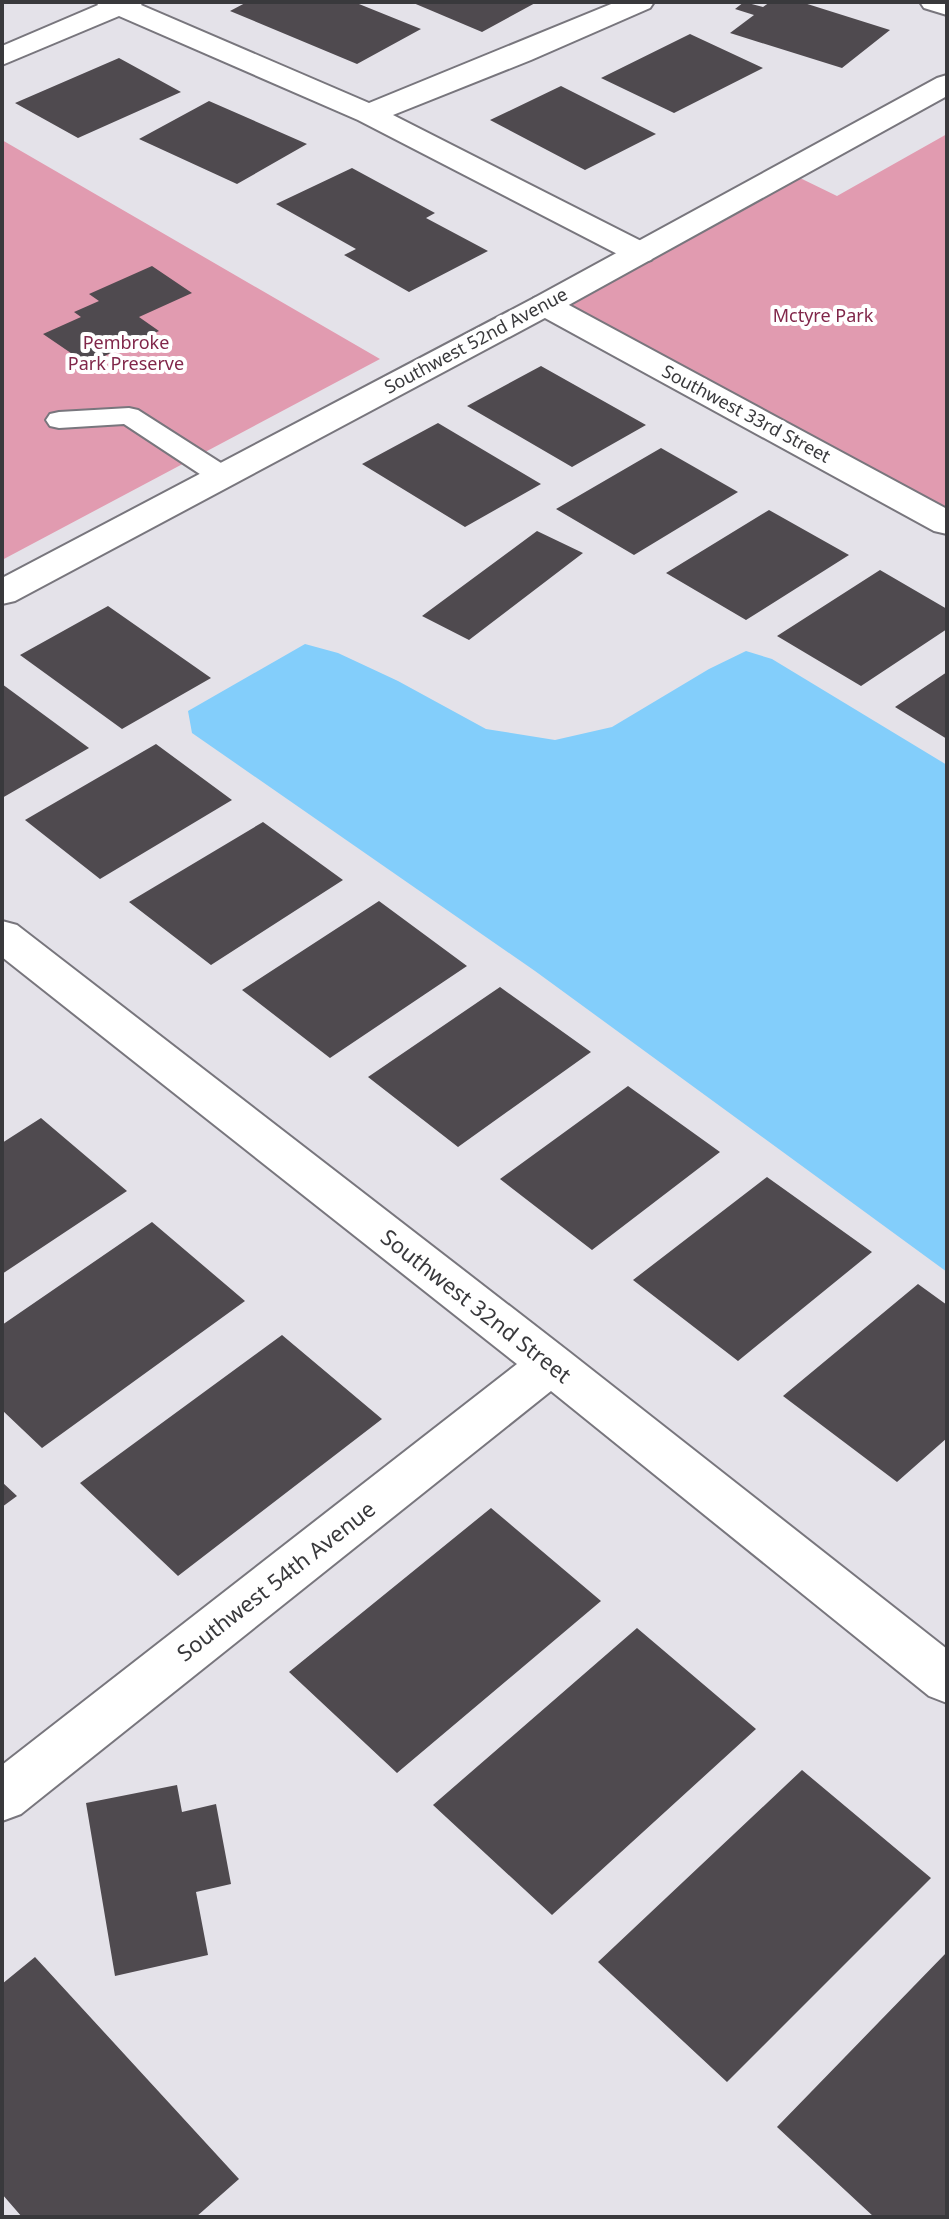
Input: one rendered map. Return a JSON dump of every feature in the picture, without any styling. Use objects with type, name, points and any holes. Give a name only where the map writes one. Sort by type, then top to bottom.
[{"type":"street","points":[[369,114],[521,54],[640,2]]},
{"type":"street","points":[[934,2],[947,7]]},
{"type":"street","points":[[2,56],[119,4],[369,114],[640,253]]},
{"type":"street","name":"Southwest 52nd Avenue","points":[[2,593],[545,305],[947,84]]},
{"type":"street","name":"Southwest 33rd Street","points":[[545,305],[947,523]]},
{"type":"street","name":"Southwest 32nd Street","points":[[2,935],[551,1364],[947,1680]]},
{"type":"street","name":"Southwest 54th Avenue","points":[[2,1797],[551,1364]]},
{"type":"lane","points":[[59,420],[129,416],[222,476]]},
{"type":"green space","name":"Mctyre Park","points":[[947,134],[947,520],[558,310],[800,178],[837,196]]},
{"type":"green space","name":"Pembroke Park Preserve","points":[[2,140],[380,359],[2,560]]},
{"type":"water","points":[[305,644],[338,653],[398,681],[486,729],[555,740],[612,727],[709,669],[746,651],[772,659],[947,765],[947,1272],[535,971],[192,733],[188,711]]},
{"type":"building","points":[[247,2],[354,2],[421,29],[357,64],[230,11]]},
{"type":"building","points":[[411,2],[537,2],[482,32]]},
{"type":"building","points":[[744,2],[763,7],[770,2],[801,2],[890,30],[842,68],[730,33],[754,15],[735,9]]},
{"type":"building","points":[[690,34],[763,68],[674,113],[601,78]]},
{"type":"building","points":[[119,58],[181,92],[78,138],[15,103]]},
{"type":"building","points":[[561,86],[656,134],[585,170],[490,120]]},
{"type":"building","points":[[209,101],[307,144],[237,184],[139,139]]},
{"type":"building","points":[[352,168],[435,213],[426,218],[488,251],[409,292],[344,255],[356,249],[276,204]]},
{"type":"building","points":[[152,266],[192,293],[139,317],[159,331],[87,364],[43,334],[81,317],[74,312],[99,301],[89,294]]},
{"type":"building","points":[[541,366],[646,425],[572,467],[467,406]]},
{"type":"building","points":[[438,423],[541,484],[465,527],[362,464]]},
{"type":"building","points":[[661,448],[738,492],[634,555],[556,509]]},
{"type":"building","points":[[769,510],[849,555],[746,620],[666,573]]},
{"type":"building","points":[[537,531],[583,553],[469,640],[422,616]]},
{"type":"building","points":[[880,570],[947,609],[947,629],[861,686],[777,636]]},
{"type":"building","points":[[108,606],[211,678],[122,729],[20,655]]},
{"type":"building","points":[[947,672],[947,739],[895,707]]},
{"type":"building","points":[[2,684],[89,748],[2,798]]},
{"type":"building","points":[[156,744],[232,800],[100,879],[25,820]]},
{"type":"building","points":[[263,822],[343,880],[211,965],[129,902]]},
{"type":"building","points":[[379,901],[467,966],[330,1058],[242,990]]},
{"type":"building","points":[[500,987],[591,1052],[458,1147],[368,1077]]},
{"type":"building","points":[[628,1086],[720,1152],[592,1250],[500,1179]]},
{"type":"building","points":[[41,1118],[127,1191],[2,1274],[2,1143]]},
{"type":"building","points":[[767,1177],[872,1252],[738,1361],[633,1280]]},
{"type":"building","points":[[152,1222],[245,1301],[42,1448],[2,1410],[2,1325]]},
{"type":"building","points":[[918,1284],[947,1305],[947,1438],[897,1482],[783,1396]]},
{"type":"building","points":[[282,1335],[382,1419],[178,1576],[80,1483]]},
{"type":"building","points":[[2,1482],[17,1496],[2,1507]]},
{"type":"building","points":[[491,1508],[601,1601],[397,1773],[289,1672]]},
{"type":"building","points":[[637,1628],[756,1729],[552,1915],[433,1805]]},
{"type":"building","points":[[802,1770],[931,1878],[727,2082],[598,1962]]},
{"type":"building","points":[[177,1785],[182,1812],[216,1804],[231,1884],[196,1892],[208,1955],[115,1976],[86,1803]]},
{"type":"building","points":[[947,1952],[947,2217],[874,2217],[777,2127]]},
{"type":"building","points":[[35,1957],[239,2179],[196,2217],[22,2217],[2,2194],[2,1984]]}]
